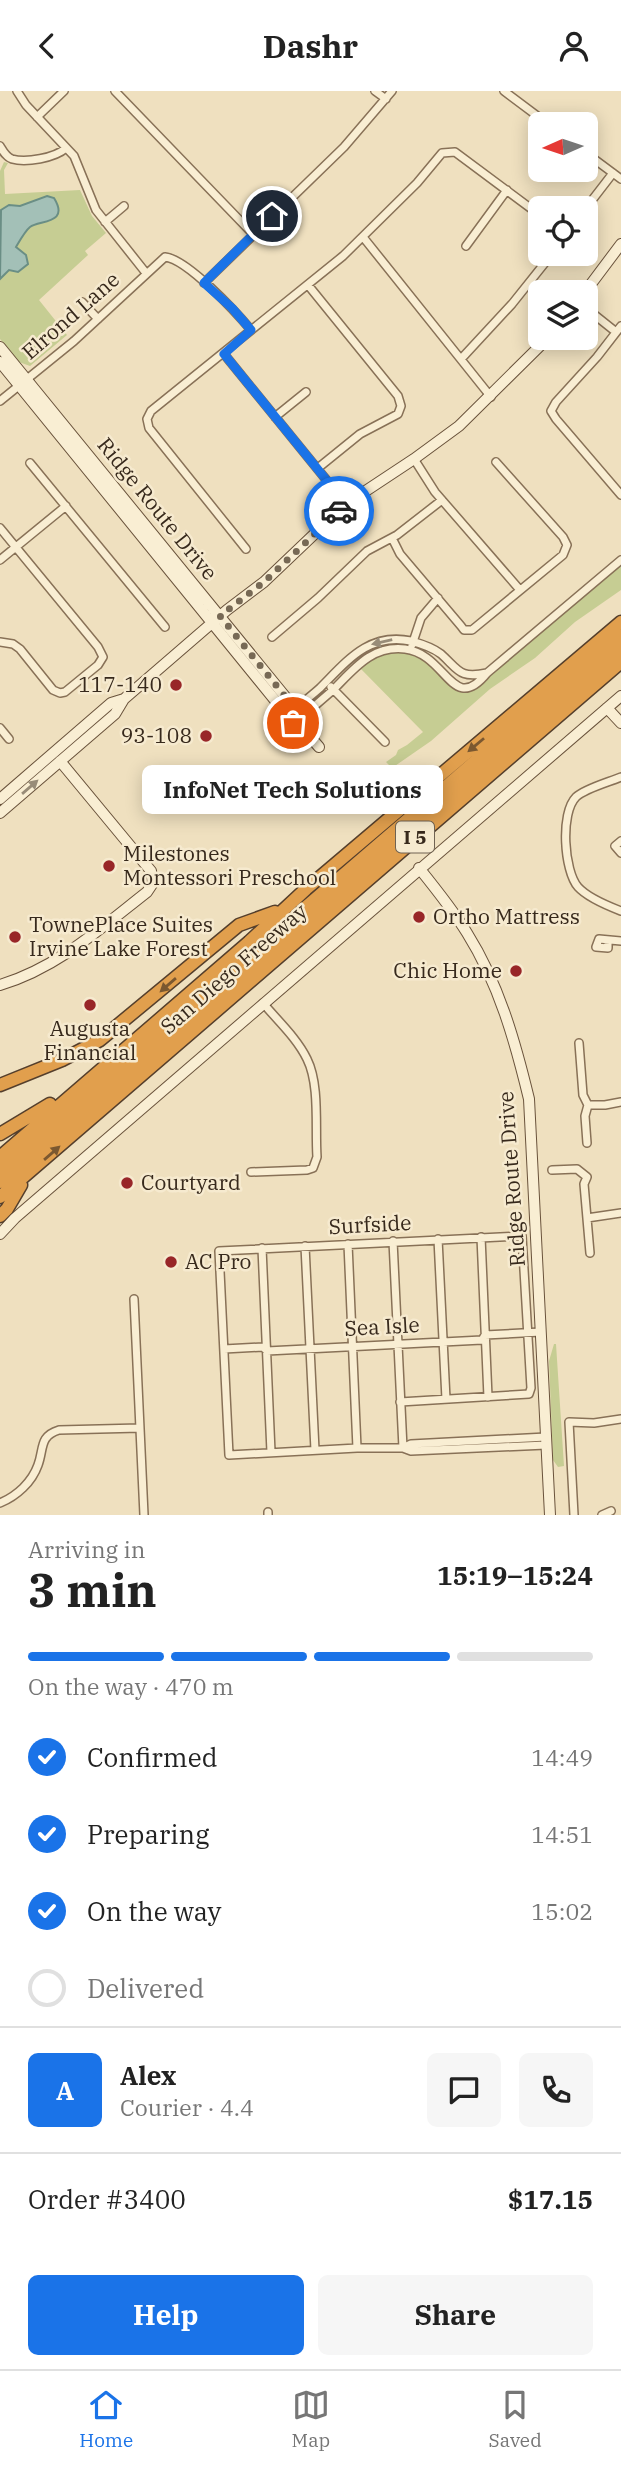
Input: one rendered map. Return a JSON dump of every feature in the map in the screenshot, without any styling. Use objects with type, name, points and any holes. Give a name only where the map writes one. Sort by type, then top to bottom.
[{"type":"highway","name":"San Diego Freeway","points":[[0,1157],[282,910],[621,622]]},
{"type":"highway","points":[[0,1170],[621,636]]},
{"type":"highway","points":[[0,1182],[621,650]]},
{"type":"highway","name":"San Diego Freeway","points":[[0,1197],[621,662]]},
{"type":"highway","points":[[0,1085],[100,1040],[239,925],[282,910]]},
{"type":"highway","points":[[0,1134],[78,1088]]},
{"type":"highway","points":[[0,1216],[27,1175]]},
{"type":"main road","points":[[594,280],[621,244]]},
{"type":"main road","name":"Ridge Route Drive","points":[[0,347],[22,381],[294,716],[306,737],[316,743]]},
{"type":"main road","points":[[0,813],[115,714],[124,699],[264,582],[346,504],[449,433],[491,397],[536,350]]},
{"type":"main road","name":"Ridge Route Drive","points":[[0,362],[22,381]]},
{"type":"main road","points":[[0,1234],[33,1202],[262,1003],[621,696]]},
{"type":"main road","points":[[0,799],[111,703],[124,699]]},
{"type":"main road","points":[[607,708],[621,723]]},
{"type":"main road","points":[[0,985],[47,966],[78,947],[146,891],[154,879],[151,870],[60,761],[60,747]]},
{"type":"main road","name":"Ridge Route Drive","points":[[419,868],[470,937],[497,991],[516,1043],[529,1099],[550,1515]]},
{"type":"street","points":[[17,91],[79,166],[89,197],[105,222],[146,273]]},
{"type":"street","points":[[37,117],[64,91]]},
{"type":"street","points":[[115,91],[253,234]]},
{"type":"street","points":[[375,91],[386,99]]},
{"type":"street","points":[[251,330],[232,308],[204,283],[344,147],[392,91]]},
{"type":"street","points":[[505,91],[532,112]]},
{"type":"street","points":[[0,146],[7,156],[14,159],[47,158],[66,148]]},
{"type":"street","points":[[246,549],[147,424],[151,411],[224,354],[363,237],[418,183],[442,153],[455,152],[528,206]]},
{"type":"street","points":[[598,162],[621,179]]},
{"type":"street","points":[[595,196],[612,173]]},
{"type":"street","points":[[466,246],[507,190]]},
{"type":"street","points":[[105,222],[124,206]]},
{"type":"street","points":[[363,237],[491,397]]},
{"type":"street","name":"Elrond Lane","points":[[0,401],[98,319],[165,257],[174,259],[204,283]]},
{"type":"street","points":[[461,359],[512,304],[542,266]]},
{"type":"street","points":[[308,285],[398,397],[401,409],[398,414],[360,434],[317,468]]},
{"type":"street","points":[[82,302],[98,319]]},
{"type":"street","points":[[598,316],[619,329],[551,411],[621,495]]},
{"type":"street","points":[[224,354],[346,504]]},
{"type":"street","points":[[275,417],[306,392]]},
{"type":"street","points":[[414,459],[428,484],[520,590]]},
{"type":"street","points":[[392,537],[400,554],[464,630],[472,630],[563,555],[567,545],[563,537],[496,462]]},
{"type":"street","points":[[30,463],[165,627]]},
{"type":"street","points":[[272,637],[318,598],[362,555],[442,501]]},
{"type":"street","points":[[0,560],[66,506]]},
{"type":"street","points":[[0,528],[98,647],[103,657],[98,665],[65,692],[60,693],[53,690],[20,649],[13,644],[0,642]]},
{"type":"street","points":[[294,716],[345,662],[366,646],[392,639],[411,646],[431,660],[463,690],[478,684],[487,673],[621,560]]},
{"type":"street","points":[[411,646],[421,618],[438,598]]},
{"type":"street","points":[[294,716],[333,689],[359,662],[389,649],[429,646],[458,671],[474,675],[487,673]]},
{"type":"street","points":[[326,682],[385,741]]},
{"type":"street","points":[[0,728],[9,739]]},
{"type":"street","points":[[621,777],[577,796],[571,803],[565,839],[570,876],[578,887],[621,911]]},
{"type":"street","points":[[621,841],[615,846],[621,853]]},
{"type":"street","points":[[608,940],[621,941]]},
{"type":"street","points":[[251,1172],[307,1170],[313,1168],[317,1157],[313,1078],[309,1063],[299,1045],[262,1003]]},
{"type":"street","points":[[579,1043],[583,1095],[588,1105],[585,1115],[587,1143]]},
{"type":"street","points":[[588,1105],[621,1103]]},
{"type":"street","points":[[552,1170],[577,1169],[587,1177],[584,1184],[590,1253]]},
{"type":"street","points":[[587,1217],[621,1213]]},
{"type":"street","name":"Surfside","points":[[224,1349],[219,1251],[393,1241],[522,1236],[528,1333]]},
{"type":"street","points":[[481,1237],[488,1397]]},
{"type":"street","points":[[438,1239],[446,1399]]},
{"type":"street","points":[[393,1241],[403,1448]]},
{"type":"street","points":[[348,1244],[357,1448]]},
{"type":"street","points":[[305,1246],[315,1450]]},
{"type":"street","points":[[262,1248],[271,1452]]},
{"type":"street","points":[[134,1299],[144,1515]]},
{"type":"street","name":"Sea Isle","points":[[224,1349],[264,1347],[267,1351],[353,1347],[482,1339],[485,1335],[541,1332]]},
{"type":"street","points":[[400,1402],[528,1394],[531,1388],[528,1333]]},
{"type":"street","points":[[224,1349],[229,1455],[357,1448],[403,1448],[411,1451],[546,1441]]},
{"type":"street","points":[[574,1515],[569,1422],[594,1423],[621,1419]]},
{"type":"street","points":[[0,1503],[11,1499],[29,1480],[39,1463],[43,1443],[51,1433],[59,1430],[140,1428]]},
{"type":"street","points":[[602,1515],[611,1511]]},
{"type":"green space","points":[[4,162],[8,163],[4,170],[5,194],[80,190],[92,216],[106,233],[85,251],[88,255],[39,300],[67,335],[30,366],[19,362],[0,339],[0,171]]},
{"type":"green space","points":[[621,565],[621,590],[575,622],[535,658],[490,689],[431,741],[392,768],[386,762],[423,732],[359,667],[380,655],[408,653],[433,665],[455,688],[462,692],[472,690]]},
{"type":"green space","points":[[554,1344],[564,1466],[558,1467],[553,1460],[549,1361]]},
{"type":"water","points":[[47,196],[54,198],[58,206],[56,217],[28,229],[16,247],[26,255],[28,264],[18,272],[9,270],[0,279],[1,210],[9,205],[20,206]]},
{"type":"way so far","points":[[293,723],[301,716],[220,616],[264,582],[339,511]]},
{"type":"place","name":"117-140","points":[[176,685]]},
{"type":"place","name":"InfoNet Tech Solutions","points":[[293,723]]},
{"type":"place","name":"93-108","points":[[206,736]]},
{"type":"place","name":"Milestones Montessori Preschool","points":[[109,866]]},
{"type":"place","name":"Ortho Mattress","points":[[419,917]]},
{"type":"place","name":"TownePlace Suites Irvine Lake Forest","points":[[15,937]]},
{"type":"place","name":"Chic Home","points":[[516,971]]},
{"type":"place","name":"Augusta Financial","points":[[90,1005]]},
{"type":"place","name":"Courtyard","points":[[127,1183]]},
{"type":"place","name":"AC Pro","points":[[171,1262]]},
{"type":"route","points":[[272,216],[204,283],[232,308],[251,330],[224,354],[346,504],[339,511]]}]
